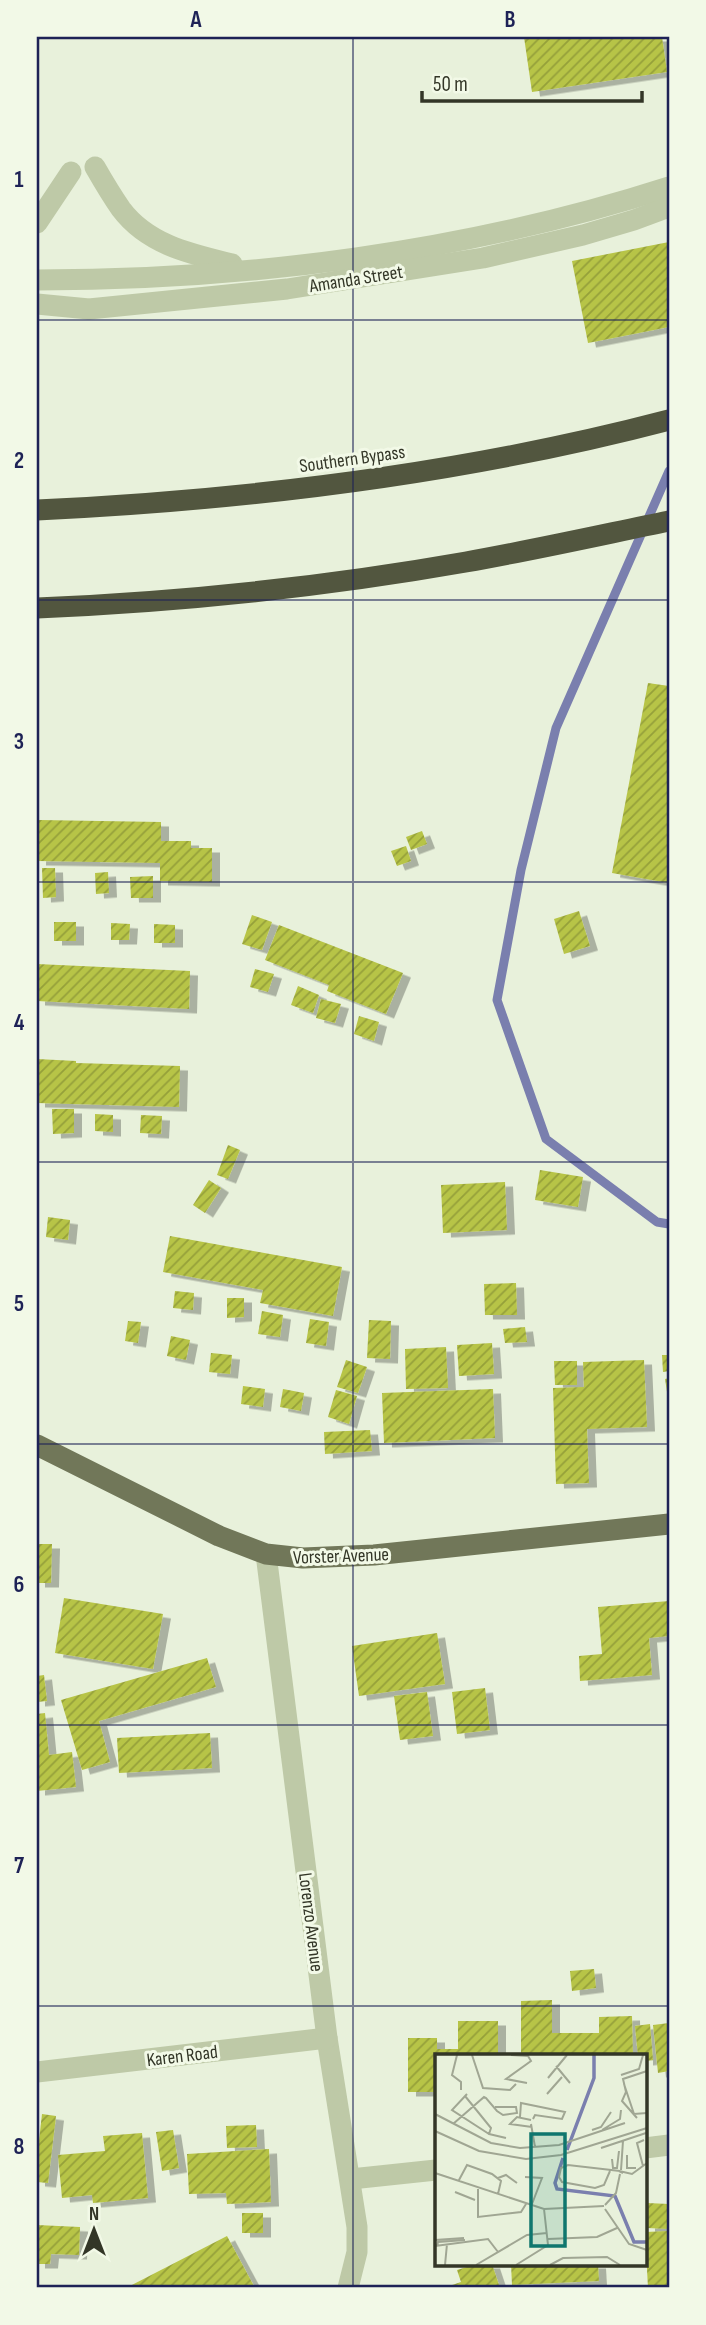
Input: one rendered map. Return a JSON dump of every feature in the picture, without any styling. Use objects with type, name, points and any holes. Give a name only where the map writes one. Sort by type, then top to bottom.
[{"type":"highway","name":"Southern Bypass","points":[[37,510],[239,496],[430,471],[616,434],[669,420]]},
{"type":"highway","points":[[37,608],[112,605],[270,591],[465,562],[669,521]]},
{"type":"main road","name":"Vorster Avenue","points":[[37,1445],[219,1536],[267,1554],[303,1558],[352,1557],[669,1524]]},
{"type":"street","points":[[95,167],[122,211],[138,227],[160,242],[187,253],[252,269]]},
{"type":"street","points":[[37,223],[71,172]]},
{"type":"street","name":"Amanda Street","points":[[37,280],[112,279],[315,263],[453,241],[583,213],[669,187]]},
{"type":"street","name":"Amanda Street","points":[[37,304],[89,309],[287,289],[483,258],[583,235],[669,207]]},
{"type":"street","name":"Lorenzo Avenue","points":[[267,1554],[327,2038],[357,2227],[357,2252],[348,2288]]},
{"type":"street","name":"Karen Road","points":[[37,2072],[327,2038]]},
{"type":"street","points":[[646,2148],[669,2145]]},
{"type":"street","points":[[351,2179],[435,2170]]},
{"type":"building","points":[[524,37],[662,37],[667,72],[532,92]]},
{"type":"building","points":[[669,242],[669,327],[588,343],[572,261]]},
{"type":"building","points":[[648,683],[669,686],[669,883],[612,873]]},
{"type":"building","points":[[39,820],[161,822],[161,841],[191,841],[191,848],[212,848],[212,882],[160,881],[160,863],[38,861]]},
{"type":"building","points":[[422,831],[427,844],[411,850],[406,837]]},
{"type":"building","points":[[406,846],[411,861],[397,866],[391,851]]},
{"type":"building","points":[[42,868],[55,868],[56,897],[43,898]]},
{"type":"building","points":[[108,872],[109,893],[96,894],[95,873]]},
{"type":"building","points":[[153,876],[153,898],[131,898],[130,877]]},
{"type":"building","points":[[579,911],[590,946],[564,954],[554,919]]},
{"type":"building","points":[[252,915],[272,922],[262,950],[242,944]]},
{"type":"building","points":[[54,922],[76,922],[76,941],[54,941]]},
{"type":"building","points":[[111,923],[130,924],[129,940],[111,940]]},
{"type":"building","points":[[154,924],[175,925],[175,943],[154,943]]},
{"type":"building","points":[[279,925],[403,973],[386,1014],[327,991],[329,985],[265,960]]},
{"type":"building","points":[[37,964],[190,971],[189,1009],[37,1001]]},
{"type":"building","points":[[255,969],[274,974],[268,992],[250,987]]},
{"type":"building","points":[[298,986],[319,995],[313,1013],[291,1005]]},
{"type":"building","points":[[321,999],[341,1004],[335,1023],[316,1018]]},
{"type":"building","points":[[359,1016],[379,1022],[374,1041],[354,1034]]},
{"type":"building","points":[[37,1059],[180,1066],[179,1107],[37,1103]]},
{"type":"building","points":[[52,1109],[74,1109],[74,1133],[53,1134]]},
{"type":"building","points":[[95,1114],[113,1115],[113,1132],[95,1131]]},
{"type":"building","points":[[141,1115],[162,1116],[161,1134],[140,1133]]},
{"type":"building","points":[[228,1145],[240,1150],[228,1179],[217,1175]]},
{"type":"building","points":[[540,1170],[583,1177],[578,1207],[535,1200]]},
{"type":"building","points":[[209,1180],[221,1188],[205,1213],[193,1205]]},
{"type":"building","points":[[505,1182],[507,1230],[443,1233],[441,1185]]},
{"type":"building","points":[[48,1217],[70,1220],[68,1240],[46,1237]]},
{"type":"building","points":[[170,1236],[342,1267],[333,1316],[260,1303],[263,1290],[163,1272]]},
{"type":"building","points":[[516,1283],[517,1315],[485,1315],[484,1284]]},
{"type":"building","points":[[175,1291],[194,1293],[193,1310],[173,1308]]},
{"type":"building","points":[[227,1298],[244,1298],[244,1317],[227,1318]]},
{"type":"building","points":[[262,1311],[283,1315],[280,1337],[258,1334]]},
{"type":"building","points":[[310,1319],[329,1322],[326,1346],[306,1343]]},
{"type":"building","points":[[369,1320],[391,1321],[390,1359],[367,1358]]},
{"type":"building","points":[[128,1321],[141,1322],[138,1343],[125,1341]]},
{"type":"building","points":[[525,1327],[527,1342],[505,1343],[503,1329]]},
{"type":"building","points":[[171,1336],[190,1340],[186,1360],[167,1356]]},
{"type":"building","points":[[492,1343],[494,1374],[459,1376],[457,1345]]},
{"type":"building","points":[[446,1347],[448,1388],[406,1389],[405,1349]]},
{"type":"building","points":[[211,1353],[232,1355],[230,1374],[209,1372]]},
{"type":"building","points":[[662,1355],[669,1355],[669,1371],[663,1372]]},
{"type":"building","points":[[346,1360],[367,1367],[358,1393],[337,1387]]},
{"type":"building","points":[[644,1360],[647,1427],[587,1429],[589,1483],[556,1484],[553,1388],[584,1387],[583,1362]]},
{"type":"building","points":[[554,1361],[577,1361],[577,1385],[555,1385]]},
{"type":"building","points":[[669,1378],[669,1398],[668,1398],[665,1379]]},
{"type":"building","points":[[243,1386],[265,1389],[263,1407],[241,1404]]},
{"type":"building","points":[[283,1389],[304,1393],[301,1411],[280,1407]]},
{"type":"building","points":[[493,1389],[495,1438],[384,1443],[382,1393]]},
{"type":"building","points":[[336,1390],[357,1396],[349,1424],[328,1417]]},
{"type":"building","points":[[370,1430],[372,1451],[325,1454],[324,1432]]},
{"type":"building","points":[[37,1544],[52,1544],[51,1583],[37,1583]]},
{"type":"building","points":[[64,1598],[163,1614],[153,1669],[55,1653]]},
{"type":"building","points":[[669,1601],[669,1636],[649,1638],[652,1675],[580,1681],[579,1656],[602,1654],[598,1607]]},
{"type":"building","points":[[437,1633],[445,1684],[359,1696],[352,1646]]},
{"type":"building","points":[[207,1658],[216,1687],[99,1721],[110,1762],[82,1770],[61,1700]]},
{"type":"building","points":[[44,1675],[47,1701],[37,1702],[37,1676]]},
{"type":"building","points":[[485,1688],[490,1730],[457,1734],[452,1692]]},
{"type":"building","points":[[427,1692],[433,1736],[400,1740],[394,1696]]},
{"type":"building","points":[[45,1713],[49,1755],[72,1752],[76,1787],[37,1791],[37,1714]]},
{"type":"building","points":[[210,1733],[212,1768],[119,1773],[117,1738]]},
{"type":"building","points":[[594,1969],[596,1988],[572,1991],[570,1971]]},
{"type":"building","points":[[552,2000],[552,2033],[599,2033],[599,2017],[632,2016],[633,2054],[521,2054],[521,2001]]},
{"type":"building","points":[[458,2021],[498,2021],[498,2054],[435,2054],[435,2092],[408,2092],[408,2038],[437,2038],[437,2049],[458,2049]]},
{"type":"building","points":[[669,2023],[669,2071],[658,2073],[653,2025]]},
{"type":"building","points":[[650,2024],[653,2060],[646,2061],[646,2054],[638,2054],[635,2026]]},
{"type":"building","points":[[42,2114],[56,2116],[48,2183],[37,2182]]},
{"type":"building","points":[[256,2125],[257,2147],[227,2148],[226,2126]]},
{"type":"building","points":[[173,2130],[179,2168],[162,2171],[156,2132]]},
{"type":"building","points":[[142,2133],[148,2198],[93,2203],[92,2195],[62,2198],[58,2155],[105,2151],[103,2136]]},
{"type":"building","points":[[269,2149],[271,2202],[227,2204],[226,2193],[189,2194],[187,2154]]},
{"type":"building","points":[[647,2203],[669,2204],[669,2229],[647,2228]]},
{"type":"building","points":[[242,2213],[263,2213],[263,2233],[242,2233]]},
{"type":"building","points":[[37,2225],[80,2227],[79,2255],[51,2254],[50,2264],[37,2264]]},
{"type":"building","points":[[669,2231],[669,2288],[648,2288],[646,2232]]},
{"type":"building","points":[[227,2236],[255,2288],[126,2288]]},
{"type":"building","points":[[470,2266],[493,2266],[500,2288],[443,2288],[461,2282],[457,2270]]},
{"type":"building","points":[[511,2266],[598,2266],[599,2281],[512,2285]]},
{"type":"waterway","points":[[669,471],[556,728],[521,870],[497,1000],[546,1139],[657,1222],[669,1224]]}]
